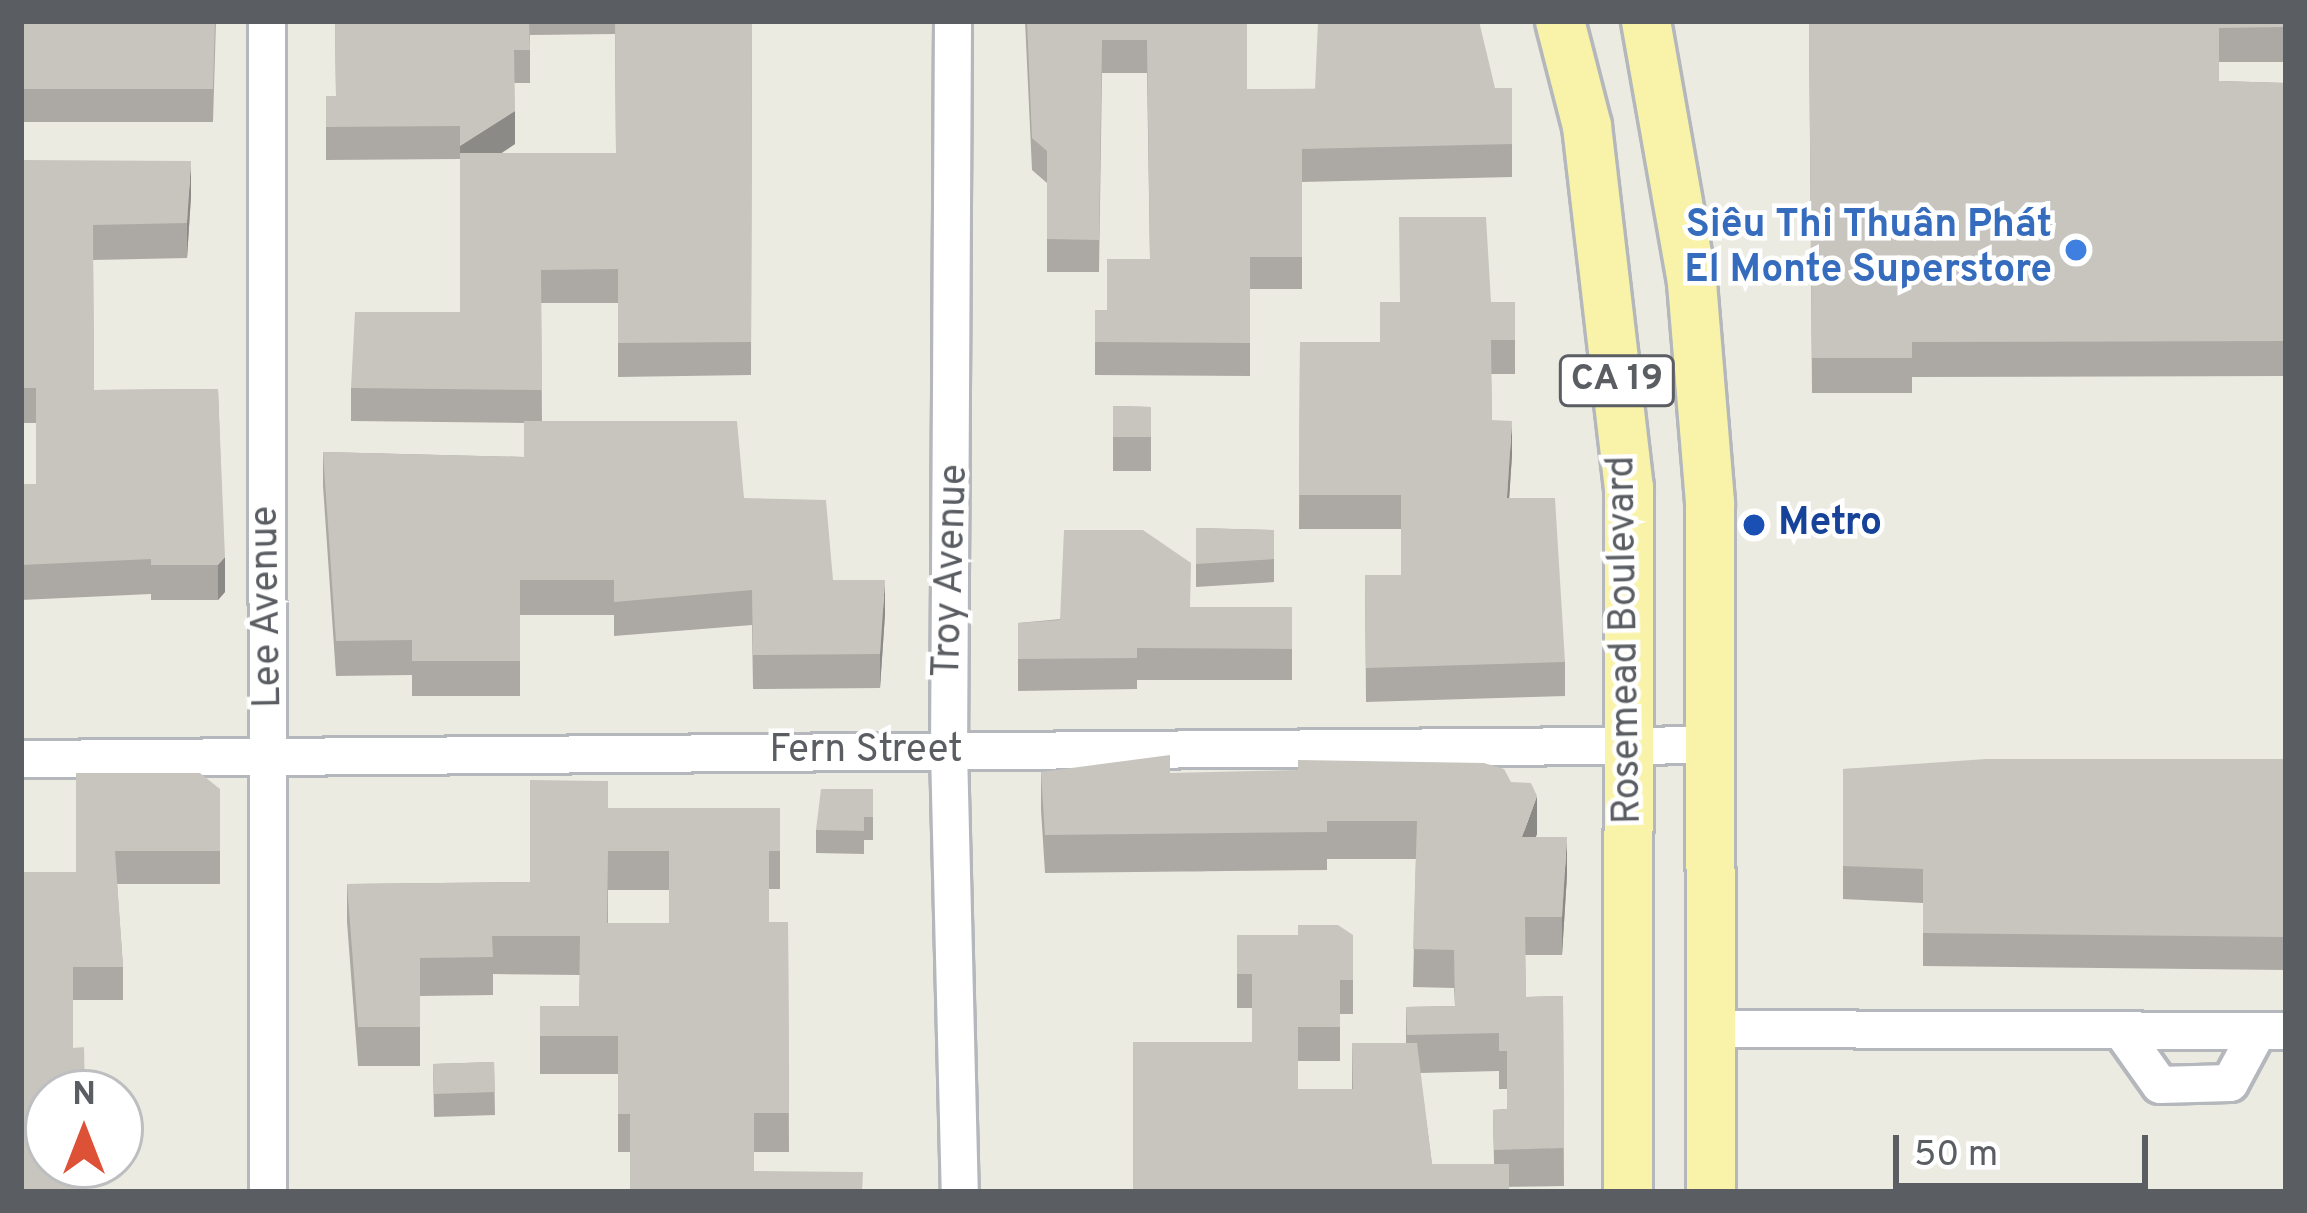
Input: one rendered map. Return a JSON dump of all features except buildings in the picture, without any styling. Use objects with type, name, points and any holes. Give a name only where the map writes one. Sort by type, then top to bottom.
[{"type":"main road","name":"Rosemead Boulevard","points":[[1646,21],[1692,283],[1710,502],[1712,1192]]},
{"type":"main road","name":"Rosemead Boulevard","points":[[1565,27],[1587,126],[1629,488],[1628,1192]]},
{"type":"street","name":"Lee Avenue","points":[[267,21],[272,754],[268,1192]]},
{"type":"street","name":"Troy Avenue","points":[[953,21],[949,752],[960,1192]]},
{"type":"street","name":"Fern Street","points":[[21,759],[1710,745]]},
{"type":"street","points":[[1710,1029],[2272,1031]]},
{"type":"street","points":[[2121,1030],[2160,1085],[2230,1083],[2272,1031]]},
{"type":"place","name":"Siêu Thi Thuân Phát El Monte Superstore","points":[[2076,250]]},
{"type":"place","name":"Metro","points":[[1754,525]]}]
